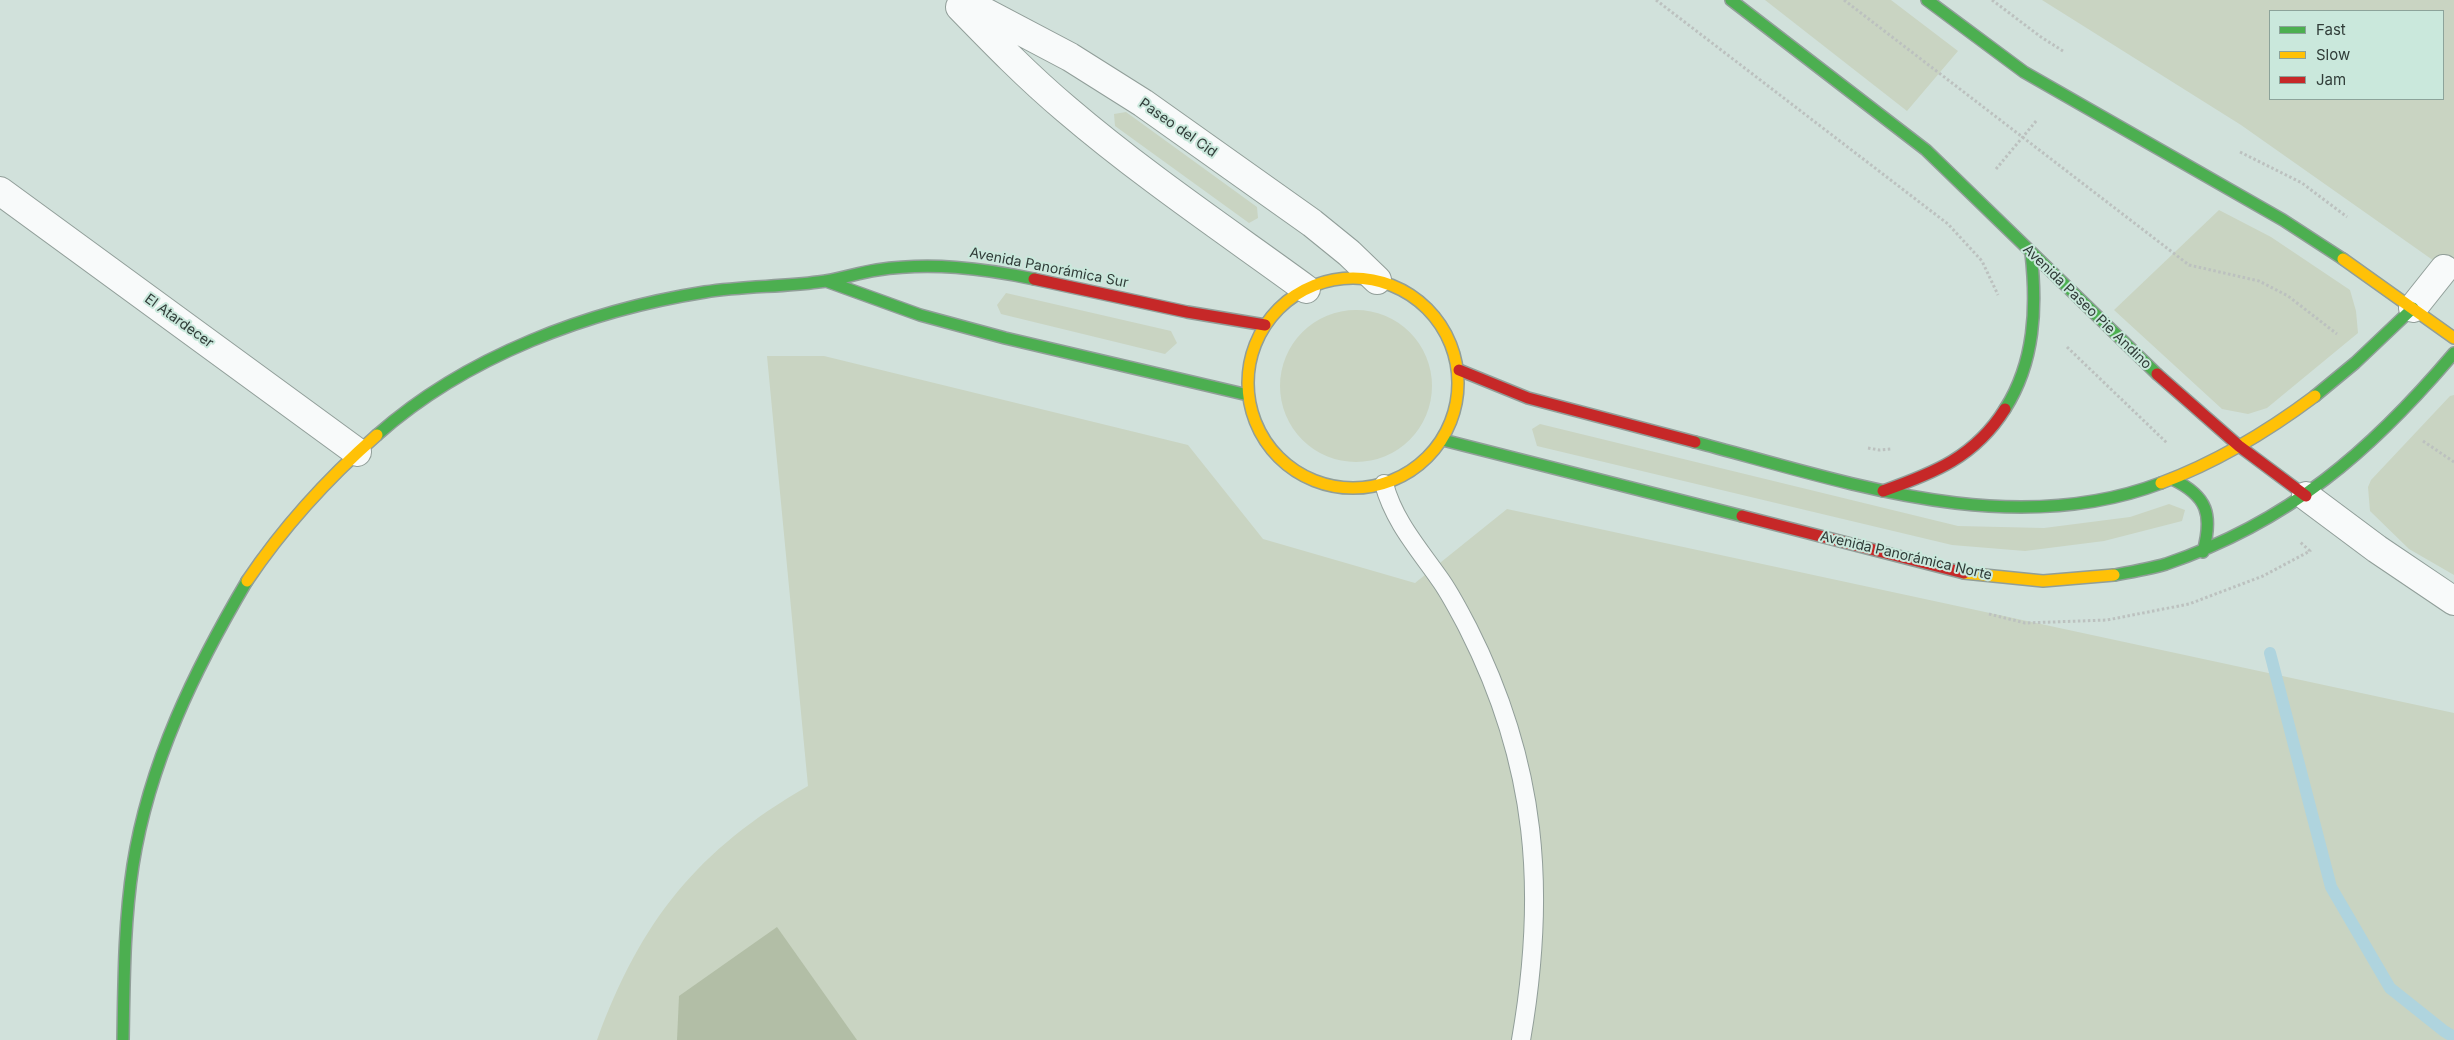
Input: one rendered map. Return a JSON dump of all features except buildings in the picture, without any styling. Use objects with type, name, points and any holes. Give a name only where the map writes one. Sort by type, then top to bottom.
[{"type":"street","points":[[954,0],[1003,52],[1066,109],[1112,146],[1306,289]]},
{"type":"street","name":"Paseo del Cid","points":[[962,0],[1070,57],[1143,103],[1312,223],[1349,253],[1377,280]]},
{"type":"street","name":"Avenida Paseo Pie Andino","points":[[1731,0],[1898,127],[1953,174],[2146,365],[2239,446],[2376,549],[2454,601]]},
{"type":"street","points":[[1926,0],[2024,72],[2283,220],[2454,338]]},
{"type":"street","name":"El Atardecer","points":[[0,191],[357,452]]},
{"type":"street","points":[[1883,491],[1950,464],[1975,446],[1992,428],[2010,403],[2024,371],[2032,337],[2036,285],[2031,253]]},
{"type":"street","name":"Avenida Panorámica Sur","points":[[123,1040],[127,908],[137,842],[154,778],[173,720],[198,665],[223,619],[261,561],[304,506],[357,452],[397,418],[447,384],[500,356],[554,333],[620,311],[688,295],[756,285],[826,282],[861,272],[896,268],[932,266],[972,267],[1210,317],[1265,325]]},
{"type":"street","points":[[1459,370],[1528,398],[1883,491],[1926,500],[1998,506],[2040,505],[2116,496],[2172,479],[2239,446],[2304,404],[2364,356],[2413,308],[2444,269]]},
{"type":"street","points":[[1340,279],[1377,280],[1398,288],[1416,298],[1432,313],[1445,330],[1454,350],[1459,370],[1457,407],[1443,440],[1418,468],[1402,478],[1384,484],[1364,488],[1337,487],[1304,476],[1287,466],[1272,451],[1260,434],[1248,396],[1250,359],[1265,325],[1276,311],[1306,289],[1340,279]]},
{"type":"street","name":"Avenida Panorámica Sur","points":[[826,282],[920,315],[989,334],[1214,386],[1248,396]]},
{"type":"street","name":"Avenida Panorámica Norte","points":[[1443,440],[1960,572],[2044,581],[2086,579],[2166,564],[2203,552],[2239,536],[2273,517],[2306,496],[2366,449],[2396,421],[2430,384],[2454,353]]},
{"type":"street","points":[[2172,479],[2192,488],[2199,495],[2206,508],[2209,521],[2203,552]]},
{"type":"lane","points":[[1384,484],[1388,500],[1402,526],[1441,580],[1468,627],[1483,659],[1509,726],[1523,780],[1532,834],[1536,889],[1534,944],[1521,1040]]},
{"type":"path","points":[[1656,0],[1948,224],[1982,261],[2002,303]]},
{"type":"path","points":[[1844,0],[2189,265],[2259,280],[2288,296],[2364,356]]},
{"type":"path","points":[[1992,0],[2064,52]]},
{"type":"path","points":[[1948,224],[2024,138],[2057,92]]},
{"type":"path","points":[[2032,337],[2063,343],[2194,469]]},
{"type":"path","points":[[2396,421],[2454,462]]},
{"type":"path","points":[[1860,446],[1878,450],[1895,448]]},
{"type":"path","points":[[2273,517],[2310,550]]},
{"type":"green space","points":[[1765,0],[1891,0],[1958,51],[1907,111]]},
{"type":"green space","points":[[2042,0],[2454,0],[2454,275],[2241,125]]},
{"type":"green space","points":[[1126,112],[1257,207],[1258,218],[1249,223],[1115,126],[1114,114]]},
{"type":"green space","points":[[2219,210],[2271,237],[2350,290],[2356,311],[2358,333],[2267,408],[2248,414],[2222,409],[2114,310]]},
{"type":"green space","points":[[1006,293],[1171,331],[1177,343],[1165,354],[1001,314],[997,305]]},
{"type":"green space","points":[[1356,310],[1385,316],[1398,323],[1409,333],[1419,344],[1426,357],[1432,386],[1426,415],[1419,428],[1409,439],[1398,449],[1385,456],[1356,462],[1327,456],[1314,449],[1303,439],[1293,428],[1286,415],[1280,386],[1286,357],[1293,344],[1303,333],[1314,323],[1327,316]]},
{"type":"green space","points":[[767,356],[824,356],[1188,445],[1263,539],[1415,583],[1507,509],[2454,713],[2454,1040],[597,1040],[614,997],[633,959],[654,924],[677,892],[704,863],[734,836],[769,810],[808,786]]},
{"type":"green space","points":[[2454,395],[2454,575],[2409,549],[2370,511],[2368,487],[2371,480],[2450,396]]},
{"type":"green space","points":[[1540,424],[1958,526],[2044,528],[2130,517],[2169,504],[2185,510],[2182,521],[2104,541],[2025,551],[1952,545],[1537,446],[1532,429]]},
{"type":"green space","points":[[777,927],[857,1040],[677,1040],[679,996]]},
{"type":"waterway","points":[[2270,653],[2331,887],[2390,988],[2454,1037]]},
{"type":"traffic: fast","points":[[1731,0],[1926,150],[2157,374]]},
{"type":"traffic: fast","points":[[1927,0],[2024,72],[2283,220],[2343,259]]},
{"type":"traffic: fast","points":[[2005,409],[2023,372],[2028,353],[2034,294],[2031,253]]},
{"type":"traffic: fast","points":[[377,435],[412,407],[450,382],[490,360],[574,324],[662,300],[719,290],[825,281],[877,270],[917,266],[975,269],[1034,279]]},
{"type":"traffic: fast","points":[[826,281],[920,315],[1005,338],[1248,395]]},
{"type":"traffic: fast","points":[[2315,396],[2355,363],[2413,308]]},
{"type":"traffic: fast","points":[[2114,575],[2166,564],[2210,547],[2251,527],[2289,505],[2325,480],[2359,452],[2423,388],[2454,353]]},
{"type":"traffic: fast","points":[[1443,440],[1742,516]]},
{"type":"traffic: fast","points":[[1695,442],[1867,487],[1926,499],[1986,506],[2045,507],[2103,499],[2161,483]]},
{"type":"traffic: fast","points":[[2172,479],[2193,492],[2205,508],[2207,527],[2203,552]]},
{"type":"traffic: fast","points":[[123,1040],[128,909],[140,827],[150,790],[176,718],[210,648],[247,581]]},
{"type":"traffic: slow","points":[[2343,259],[2454,338]]},
{"type":"traffic: slow","points":[[1343,278],[1363,278],[1384,282],[1403,290],[1428,308],[1441,324],[1454,352],[1458,383],[1454,414],[1441,442],[1428,458],[1412,471],[1384,484],[1363,488],[1343,488],[1322,484],[1303,476],[1286,465],[1271,450],[1260,433],[1252,414],[1248,393],[1248,373],[1252,352],[1260,333],[1271,316],[1286,301],[1303,290],[1322,282],[1343,278]]},
{"type":"traffic: slow","points":[[2161,483],[2222,456],[2279,422],[2315,396]]},
{"type":"traffic: slow","points":[[247,581],[291,522],[341,468],[377,435]]},
{"type":"traffic: slow","points":[[1964,573],[2043,581],[2114,575]]},
{"type":"traffic: jam","points":[[1034,279],[1187,312],[1265,325]]},
{"type":"traffic: jam","points":[[1459,370],[1528,398],[1695,442]]},
{"type":"traffic: jam","points":[[2157,374],[2239,446],[2306,496]]},
{"type":"traffic: jam","points":[[1883,491],[1936,470],[1967,451],[1993,426],[2005,409]]},
{"type":"traffic: jam","points":[[1742,516],[1964,573]]}]
